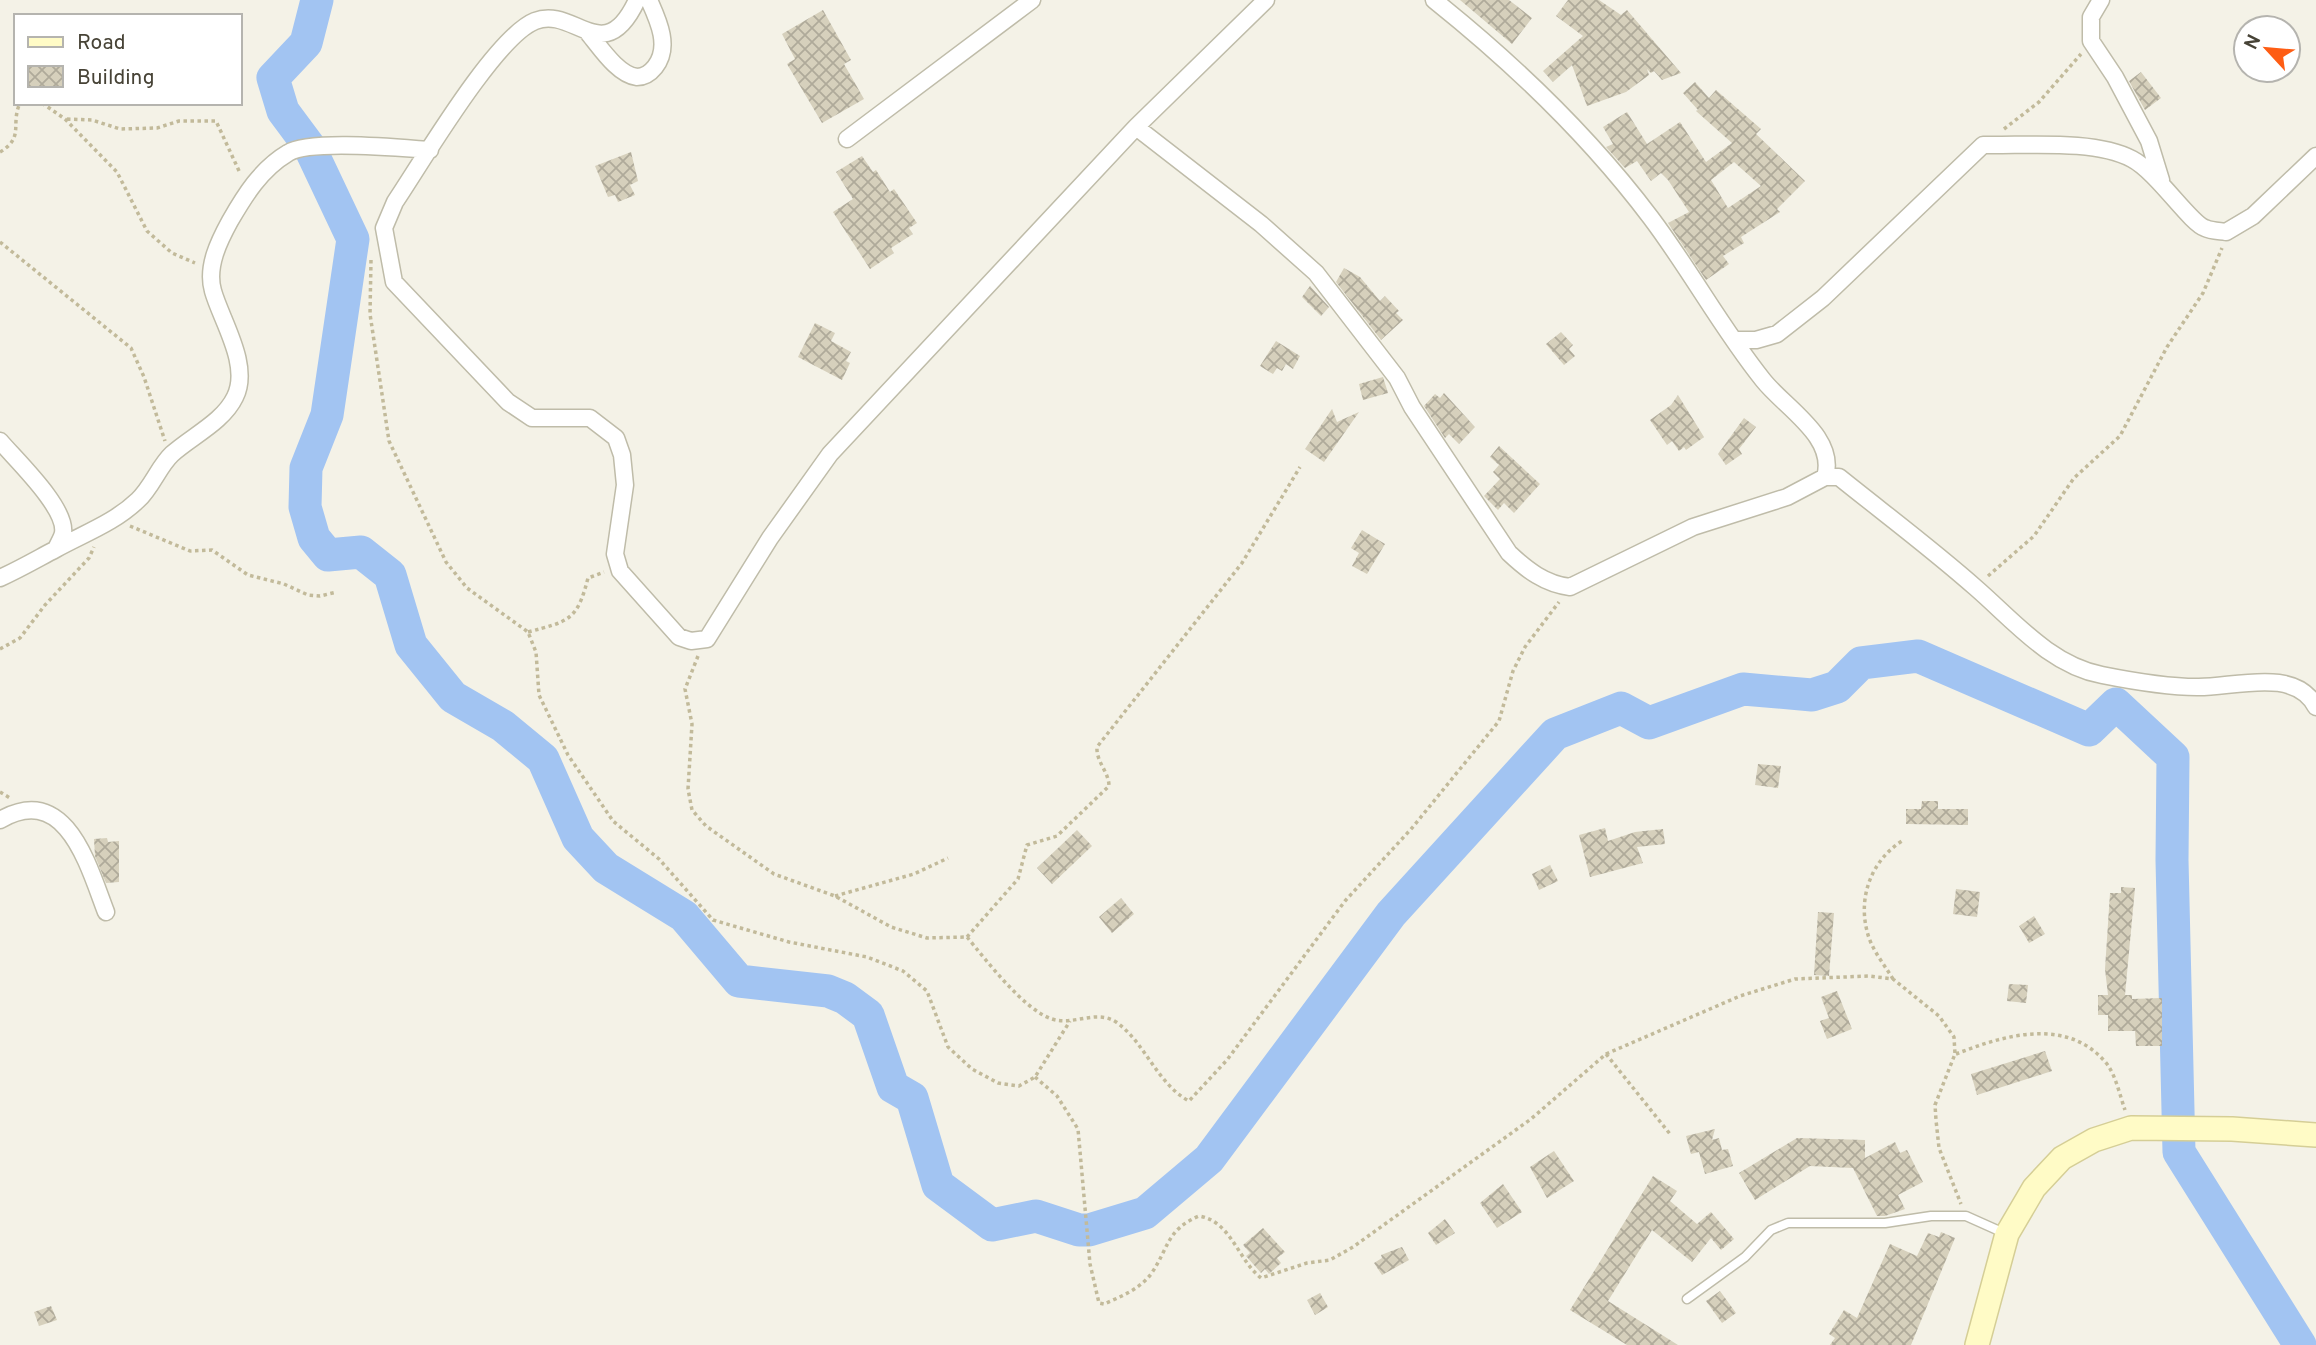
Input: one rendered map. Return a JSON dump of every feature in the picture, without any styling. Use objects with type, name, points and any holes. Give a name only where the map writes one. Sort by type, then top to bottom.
[{"type":"main road","points":[[1977,1345],[2007,1234],[2034,1188],[2062,1158],[2094,1140],[2132,1128],[2313,1135]]},
{"type":"street","points":[[589,34],[611,31],[628,19],[638,0]]},
{"type":"street","points":[[649,0],[664,39],[661,60],[649,74],[637,77],[625,72],[589,34],[557,18],[534,21],[497,52],[395,202],[384,228],[394,282],[508,402],[532,418],[590,418],[616,438],[622,455],[625,485],[615,554],[620,571],[679,638],[691,641],[707,639],[770,538],[830,454],[1136,127],[1266,0]]},
{"type":"street","points":[[847,139],[1032,0]]},
{"type":"street","points":[[1434,0],[1480,37],[1596,152],[1651,218],[1764,383],[1806,424],[1827,452],[1829,465],[1825,477]]},
{"type":"street","points":[[2101,0],[2091,17],[2091,41],[2115,77],[2148,141],[2161,181]]},
{"type":"street","points":[[1136,127],[1261,224],[1316,273],[1397,379],[1412,407],[1509,553],[1530,572],[1556,586],[1570,587],[1693,527],[1787,497],[1825,477],[1839,477],[1976,587],[2030,637],[2067,663],[2100,675],[2197,687],[2273,681],[2305,694],[2316,707]]},
{"type":"street","points":[[1734,340],[1756,340],[1777,334],[1823,298],[1983,145],[2073,147],[2117,152],[2134,159],[2161,181],[2203,228],[2226,232],[2253,216],[2316,156]]},
{"type":"street","points":[[0,578],[110,523],[140,498],[170,455],[225,410],[235,397],[239,382],[229,327],[213,292],[211,275],[219,242],[248,190],[268,169],[290,151],[309,146],[430,150]]},
{"type":"street","points":[[0,441],[41,488],[62,520],[63,533],[56,549]]},
{"type":"street","points":[[0,820],[27,810],[53,815],[69,829],[106,912]]},
{"type":"lane","points":[[1687,1299],[1745,1257],[1771,1230],[1788,1223],[1885,1223],[1931,1216],[1966,1216],[2007,1234]]},
{"type":"path","points":[[1983,145],[2039,102],[2091,41]]},
{"type":"path","points":[[0,152],[12,145],[17,133],[15,114],[19,105]]},
{"type":"path","points":[[45,105],[65,119],[117,172],[147,231],[172,253],[200,265],[211,275]]},
{"type":"path","points":[[65,119],[92,120],[120,129],[157,128],[179,121],[216,121],[248,190]]},
{"type":"path","points":[[384,228],[372,259],[370,314],[389,441],[446,562],[467,588],[528,632],[536,652],[539,695],[568,755],[613,821],[659,859],[713,920],[789,942],[867,957],[903,971],[927,991],[948,1047],[972,1069],[998,1083],[1019,1086],[1035,1077],[1070,1021]]},
{"type":"path","points":[[1976,587],[2034,536],[2074,478],[2120,436],[2167,347],[2218,265],[2226,232]]},
{"type":"path","points":[[0,243],[131,348],[144,377],[170,455]]},
{"type":"path","points":[[707,639],[685,689],[692,724],[688,789],[692,810],[706,826],[774,874],[835,896],[891,927],[927,938],[967,937],[1018,879],[1027,845],[1057,836],[1109,786],[1109,779],[1097,755],[1097,747],[1242,563],[1300,467]]},
{"type":"path","points":[[0,649],[19,638],[45,604],[72,579],[89,558],[110,523],[190,551],[205,548],[212,550],[248,575],[284,584],[308,595],[320,596],[337,592]]},
{"type":"path","points":[[528,632],[569,621],[577,612],[588,578],[598,572],[620,571]]},
{"type":"path","points":[[967,937],[996,974],[1040,1013],[1053,1020],[1070,1021],[1101,1016],[1115,1021],[1171,1086],[1185,1099],[1191,1100],[1227,1060],[1345,901],[1412,828],[1499,721],[1519,659],[1570,587]]},
{"type":"path","points":[[1902,841],[1888,850],[1876,865],[1868,883],[1865,912],[1867,932],[1893,979],[1939,1016],[1954,1037],[1955,1054],[1935,1105],[1936,1120],[1939,1148],[1966,1216]]},
{"type":"path","points":[[835,896],[914,874],[948,858]]},
{"type":"path","points":[[1035,1077],[1057,1096],[1078,1129],[1090,1264],[1097,1297],[1104,1304],[1141,1284],[1150,1275],[1170,1236],[1199,1216],[1210,1218],[1223,1228],[1261,1278],[1307,1263],[1330,1260],[1353,1247],[1531,1119],[1605,1054],[1740,996],[1795,979],[1869,976],[1893,979]]},
{"type":"path","points":[[1955,1054],[1995,1038],[2035,1032],[2091,1048],[2109,1067],[2132,1128]]},
{"type":"path","points":[[1605,1054],[1670,1134]]},
{"type":"building","points":[[1460,0],[1509,0],[1532,18],[1512,44]]},
{"type":"building","points":[[1568,0],[1599,0],[1621,15],[1627,10],[1681,73],[1662,80],[1654,71],[1651,73],[1647,69],[1649,75],[1626,92],[1587,106],[1572,65],[1553,82],[1543,71],[1583,36],[1556,16]]},
{"type":"building","points":[[823,10],[851,60],[844,64],[864,99],[822,123],[787,64],[795,59],[782,34]]},
{"type":"building","points":[[2141,72],[2161,98],[2145,110],[2129,81]]},
{"type":"building","points":[[1695,82],[1709,98],[1716,90],[1761,129],[1756,134],[1805,181],[1777,209],[1780,212],[1741,237],[1744,243],[1723,256],[1729,264],[1706,280],[1668,223],[1689,212],[1668,180],[1661,173],[1651,181],[1637,161],[1625,168],[1606,147],[1613,144],[1603,127],[1627,112],[1647,144],[1680,122],[1706,162],[1732,143],[1696,111],[1698,110],[1683,93]],"holes":[[[1734,162],[1761,186],[1728,208],[1711,180]]]},
{"type":"building","points":[[631,152],[638,181],[630,185],[635,195],[618,202],[615,195],[608,197],[595,166]]},
{"type":"building","points":[[862,156],[873,172],[876,170],[890,192],[894,189],[917,223],[909,228],[913,234],[891,248],[894,253],[870,269],[833,212],[853,199],[836,172]]},
{"type":"building","points":[[1344,268],[1360,277],[1380,301],[1385,296],[1399,311],[1396,313],[1403,320],[1381,340],[1336,282]]},
{"type":"building","points":[[1310,286],[1329,307],[1321,316],[1302,297]]},
{"type":"building","points":[[815,323],[835,333],[831,341],[851,352],[846,361],[850,363],[842,380],[798,357]]},
{"type":"building","points":[[1561,332],[1573,345],[1569,349],[1575,356],[1564,365],[1546,344]]},
{"type":"building","points":[[1276,341],[1300,356],[1293,369],[1286,364],[1282,371],[1277,368],[1273,374],[1260,366]]},
{"type":"building","points":[[1383,377],[1388,393],[1363,400],[1359,384]]},
{"type":"building","points":[[1444,393],[1475,427],[1459,444],[1449,434],[1445,438],[1424,406],[1435,394],[1440,398]]},
{"type":"building","points":[[1678,395],[1704,437],[1686,450],[1684,447],[1679,451],[1672,441],[1667,445],[1650,420],[1671,405]]},
{"type":"building","points":[[1332,409],[1337,422],[1359,412],[1324,462],[1305,449]]},
{"type":"building","points":[[1744,418],[1756,427],[1739,449],[1742,454],[1726,465],[1718,454]]},
{"type":"building","points":[[1499,446],[1540,484],[1514,513],[1504,503],[1498,510],[1484,496],[1500,479],[1493,472],[1499,465],[1490,457]]},
{"type":"building","points":[[1362,530],[1385,544],[1367,574],[1352,566],[1359,553],[1351,548]]},
{"type":"building","points":[[1758,764],[1781,766],[1778,788],[1755,785]]},
{"type":"building","points":[[1922,801],[1938,801],[1938,809],[1968,809],[1968,825],[1906,824],[1906,809],[1921,809]]},
{"type":"building","points":[[1605,828],[1608,841],[1635,832],[1663,829],[1665,844],[1637,847],[1643,863],[1590,877],[1579,835]]},
{"type":"building","points":[[1077,830],[1092,846],[1052,884],[1037,868]]},
{"type":"building","points":[[107,838],[108,842],[119,841],[119,882],[106,883],[95,856],[94,839]]},
{"type":"building","points":[[1550,865],[1558,881],[1539,890],[1532,874]]},
{"type":"building","points":[[2121,887],[2135,888],[2125,995],[2132,995],[2132,999],[2162,998],[2162,1046],[2136,1046],[2135,1031],[2108,1031],[2108,1015],[2098,1015],[2098,995],[2108,995],[2105,969],[2110,893],[2121,893]]},
{"type":"building","points":[[1956,889],[1980,892],[1977,917],[1953,914]]},
{"type":"building","points":[[1121,898],[1134,914],[1112,933],[1099,917]]},
{"type":"building","points":[[1818,912],[1834,913],[1829,976],[1814,975]]},
{"type":"building","points":[[2034,916],[2045,934],[2029,943],[2019,926]]},
{"type":"building","points":[[2009,984],[2028,985],[2026,1003],[2007,1001]]},
{"type":"building","points":[[1837,991],[1852,1029],[1827,1039],[1820,1021],[1829,1018],[1821,997]]},
{"type":"building","points":[[2045,1051],[2052,1071],[1977,1095],[1971,1074]]},
{"type":"building","points":[[1715,1129],[1712,1140],[1719,1138],[1722,1150],[1728,1149],[1733,1166],[1705,1174],[1699,1152],[1691,1154],[1686,1136]]},
{"type":"building","points":[[1797,1138],[1865,1140],[1865,1158],[1895,1142],[1900,1153],[1907,1150],[1923,1182],[1898,1195],[1905,1209],[1885,1216],[1877,1216],[1853,1168],[1810,1166],[1755,1200],[1739,1173]]},
{"type":"building","points":[[1554,1151],[1574,1181],[1547,1198],[1530,1167]]},
{"type":"building","points":[[1653,1176],[1677,1191],[1670,1201],[1697,1224],[1711,1212],[1734,1239],[1721,1250],[1711,1238],[1692,1262],[1652,1230],[1608,1301],[1678,1345],[1627,1345],[1570,1310]]},
{"type":"building","points":[[1503,1184],[1522,1212],[1497,1228],[1480,1203]]},
{"type":"building","points":[[1445,1219],[1455,1233],[1436,1245],[1428,1233]]},
{"type":"building","points":[[1263,1228],[1285,1252],[1277,1258],[1281,1263],[1269,1274],[1265,1269],[1261,1273],[1246,1256],[1250,1253],[1243,1245]]},
{"type":"building","points":[[1941,1232],[1955,1238],[1911,1345],[1830,1345],[1835,1338],[1829,1334],[1844,1310],[1857,1318],[1890,1244],[1917,1256],[1928,1233],[1939,1237]]},
{"type":"building","points":[[1402,1247],[1409,1260],[1382,1275],[1374,1263],[1382,1258],[1381,1255]]},
{"type":"building","points":[[1720,1291],[1736,1313],[1722,1323],[1706,1301]]},
{"type":"building","points":[[1320,1293],[1328,1307],[1315,1315],[1307,1300]]},
{"type":"building","points":[[51,1306],[57,1320],[39,1326],[34,1312]]},
{"type":"waterway","points":[[317,0],[306,43],[273,78],[283,111],[309,146],[353,239],[327,415],[306,468],[305,507],[314,538],[328,555],[361,552],[390,575],[411,645],[453,697],[503,726],[543,759],[578,838],[606,868],[684,916],[739,981],[828,991],[845,998],[868,1015],[893,1087],[912,1098],[938,1185],[992,1225],[1036,1216],[1079,1230],[1089,1230],[1145,1213],[1209,1159],[1391,914],[1555,734],[1621,708],[1649,723],[1743,689],[1812,695],[1837,687],[1861,663],[1918,656],[2089,730],[2116,704],[2173,757],[2172,860],[2179,1152],[2300,1345]]}]
